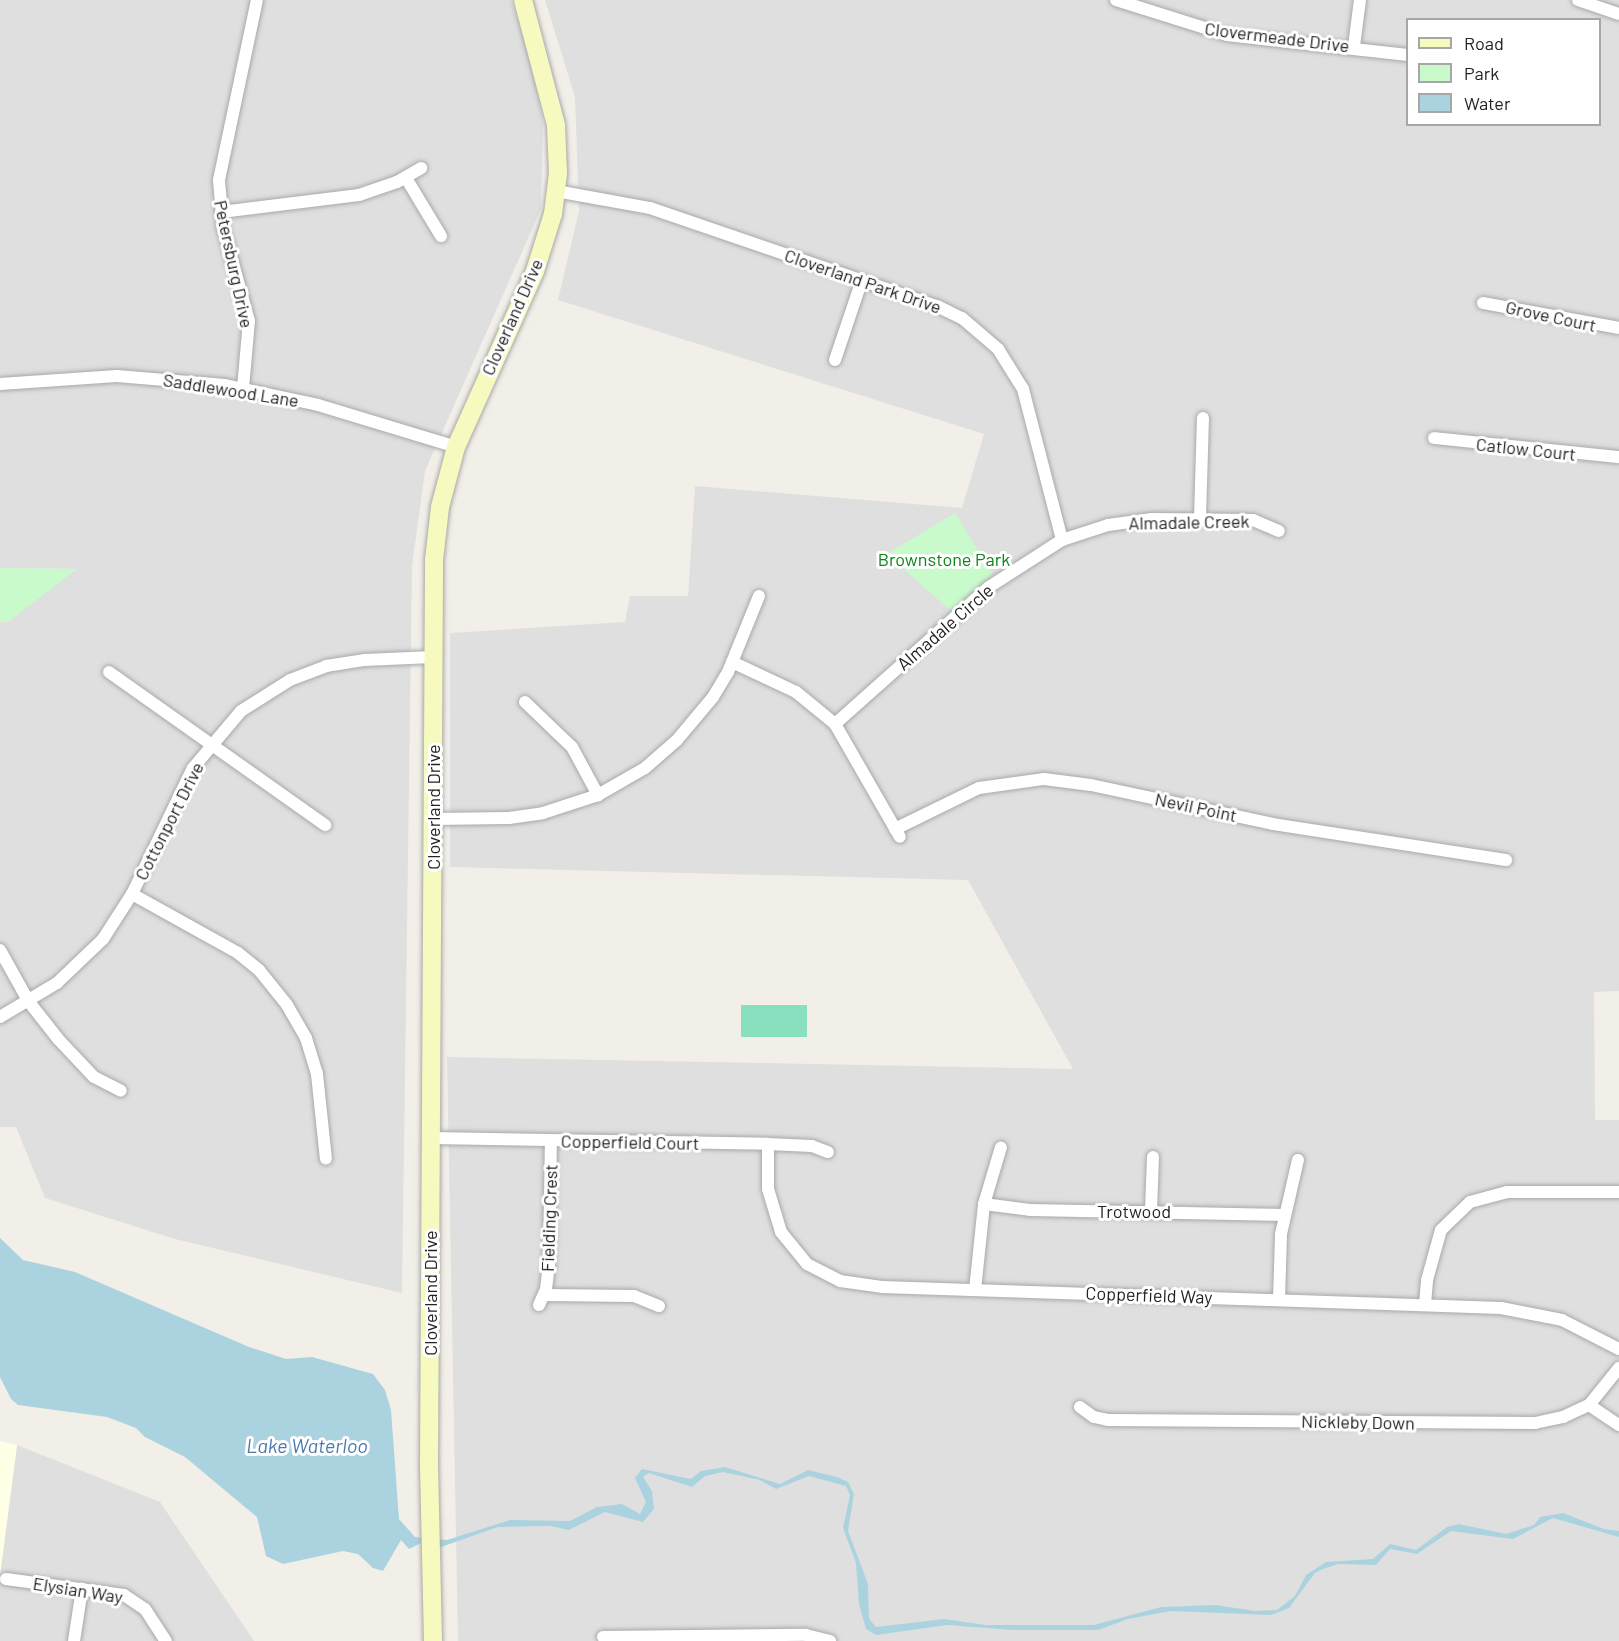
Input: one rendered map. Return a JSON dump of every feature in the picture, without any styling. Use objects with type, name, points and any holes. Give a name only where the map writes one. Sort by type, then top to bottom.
[{"type":"main road","name":"Cloverland Drive","points":[[433,1641],[430,1521],[435,545],[456,447],[539,260],[556,191],[556,125],[523,0]]},
{"type":"street","name":"Petersburg Drive","points":[[243,388],[249,345],[248,309],[220,212],[222,158],[257,0]]},
{"type":"street","name":"Clovermeade Drive","points":[[1116,0],[1227,35],[1353,46],[1406,55]]},
{"type":"street","points":[[1353,46],[1360,0]]},
{"type":"street","points":[[1578,0],[1619,14]]},
{"type":"street","points":[[220,212],[359,195],[406,178],[421,168]]},
{"type":"street","points":[[406,178],[441,236]]},
{"type":"street","name":"Cloverland Park Drive","points":[[556,191],[650,208],[862,280],[956,315],[986,338],[1012,367],[1033,420],[1062,540]]},
{"type":"street","points":[[835,360],[862,280]]},
{"type":"street","name":"Grove Court","points":[[1483,303],[1619,328]]},
{"type":"street","name":"Saddlewood Lane","points":[[0,384],[117,376],[243,388],[318,405],[456,447]]},
{"type":"street","points":[[1200,518],[1203,418]]},
{"type":"street","name":"Catlow Court","points":[[1434,438],[1545,453],[1619,457]]},
{"type":"street","name":"Almadale Creek","points":[[1062,540],[1120,523],[1200,518],[1253,520],[1279,531]]},
{"type":"street","name":"Almadale Circle","points":[[835,724],[989,587],[1062,540]]},
{"type":"street","points":[[433,819],[516,818],[569,806],[598,795],[645,768],[677,740],[713,697],[732,662],[759,596]]},
{"type":"street","name":"Cottonport Drive","points":[[0,1017],[29,1002],[92,952],[132,894],[177,800],[210,745],[241,711],[306,673],[364,660],[434,657]]},
{"type":"street","points":[[732,662],[796,692],[835,724]]},
{"type":"street","points":[[109,672],[325,825]]},
{"type":"street","points":[[525,702],[572,747],[598,795]]},
{"type":"street","name":"Nevil Point","points":[[835,724],[897,833],[979,788],[1016,780],[1056,780],[1273,824],[1506,860]]},
{"type":"street","points":[[132,894],[238,953],[267,978],[287,1005],[306,1038],[317,1074],[326,1159]]},
{"type":"street","points":[[0,950],[29,1002],[87,1070],[121,1091]]},
{"type":"street","name":"Copperfield Court","points":[[432,1138],[768,1144],[812,1146],[828,1152]]},
{"type":"street","name":"Fielding Crest","points":[[551,1141],[549,1263],[541,1300],[634,1296],[659,1306]]},
{"type":"street","name":"Copperfield Way","points":[[768,1144],[772,1211],[781,1232],[807,1264],[824,1276],[856,1285],[1425,1304],[1530,1312],[1588,1330],[1619,1349]]},
{"type":"street","points":[[975,1290],[984,1204],[1001,1147]]},
{"type":"street","points":[[1151,1211],[1153,1157]]},
{"type":"street","points":[[1279,1299],[1280,1246],[1298,1160]]},
{"type":"street","points":[[1425,1304],[1426,1280],[1441,1230],[1470,1202],[1507,1192],[1619,1192]]},
{"type":"street","name":"Trotwood","points":[[984,1204],[1030,1210],[1285,1215]]},
{"type":"street","name":"Nickleby Down","points":[[1080,1407],[1094,1417],[1108,1420],[1525,1424],[1556,1419],[1589,1405],[1619,1368]]},
{"type":"street","points":[[1589,1405],[1619,1425]]},
{"type":"street","name":"Elysian Way","points":[[6,1580],[81,1589],[132,1599],[148,1613],[166,1641]]},
{"type":"street","points":[[74,1641],[81,1589]]},
{"type":"street","points":[[603,1637],[807,1635],[830,1641]]},
{"type":"shaded area","points":[[0,0],[511,0],[533,69],[543,124],[541,209],[425,471],[412,566],[402,1293],[175,1239],[45,1198],[16,1127],[0,1127],[0,622],[9,621],[75,569],[0,568]]},
{"type":"shaded area","points":[[545,0],[1619,0],[1619,991],[1594,992],[1595,1120],[1619,1120],[1619,1641],[458,1641],[447,1057],[1073,1069],[968,880],[450,867],[450,633],[625,622],[630,596],[688,596],[695,486],[962,508],[984,434],[558,300],[579,211],[575,97]]},
{"type":"shaded area","points":[[0,1441],[17,1445],[0,1575]]},
{"type":"shaded area","points":[[17,1445],[160,1502],[254,1641],[0,1641],[0,1575]]},
{"type":"green space","name":"Brownstone Park","points":[[955,513],[993,574],[951,611],[887,554]]},
{"type":"green space","points":[[0,568],[77,569],[9,621],[0,622]]},
{"type":"green space","points":[[741,1005],[807,1005],[807,1037],[741,1037]]},
{"type":"water","name":"Lake Waterloo","points":[[0,1238],[23,1260],[75,1272],[249,1347],[286,1359],[312,1357],[373,1374],[385,1390],[391,1410],[399,1519],[415,1537],[447,1540],[510,1520],[570,1521],[597,1507],[622,1504],[640,1514],[646,1502],[635,1478],[642,1469],[691,1479],[701,1471],[725,1467],[780,1484],[808,1470],[837,1477],[848,1482],[854,1494],[848,1531],[868,1584],[869,1619],[876,1627],[944,1619],[985,1625],[1094,1625],[1161,1607],[1216,1605],[1255,1611],[1277,1610],[1295,1596],[1306,1575],[1326,1562],[1373,1559],[1390,1544],[1416,1550],[1447,1527],[1459,1524],[1506,1534],[1534,1525],[1540,1517],[1563,1513],[1604,1529],[1619,1531],[1619,1537],[1553,1518],[1513,1539],[1451,1531],[1417,1554],[1390,1549],[1376,1565],[1338,1564],[1323,1569],[1315,1573],[1289,1608],[1271,1615],[1171,1611],[1128,1619],[1098,1630],[1013,1630],[947,1625],[876,1635],[866,1629],[859,1604],[856,1563],[843,1528],[850,1495],[846,1486],[809,1476],[776,1489],[760,1480],[723,1472],[705,1476],[692,1487],[649,1473],[643,1477],[652,1491],[654,1509],[643,1522],[605,1512],[569,1530],[550,1526],[498,1527],[441,1547],[421,1543],[409,1549],[401,1540],[383,1571],[373,1568],[358,1554],[343,1551],[283,1564],[266,1556],[257,1517],[185,1457],[145,1437],[136,1428],[107,1417],[18,1405],[11,1399],[0,1377]]}]
